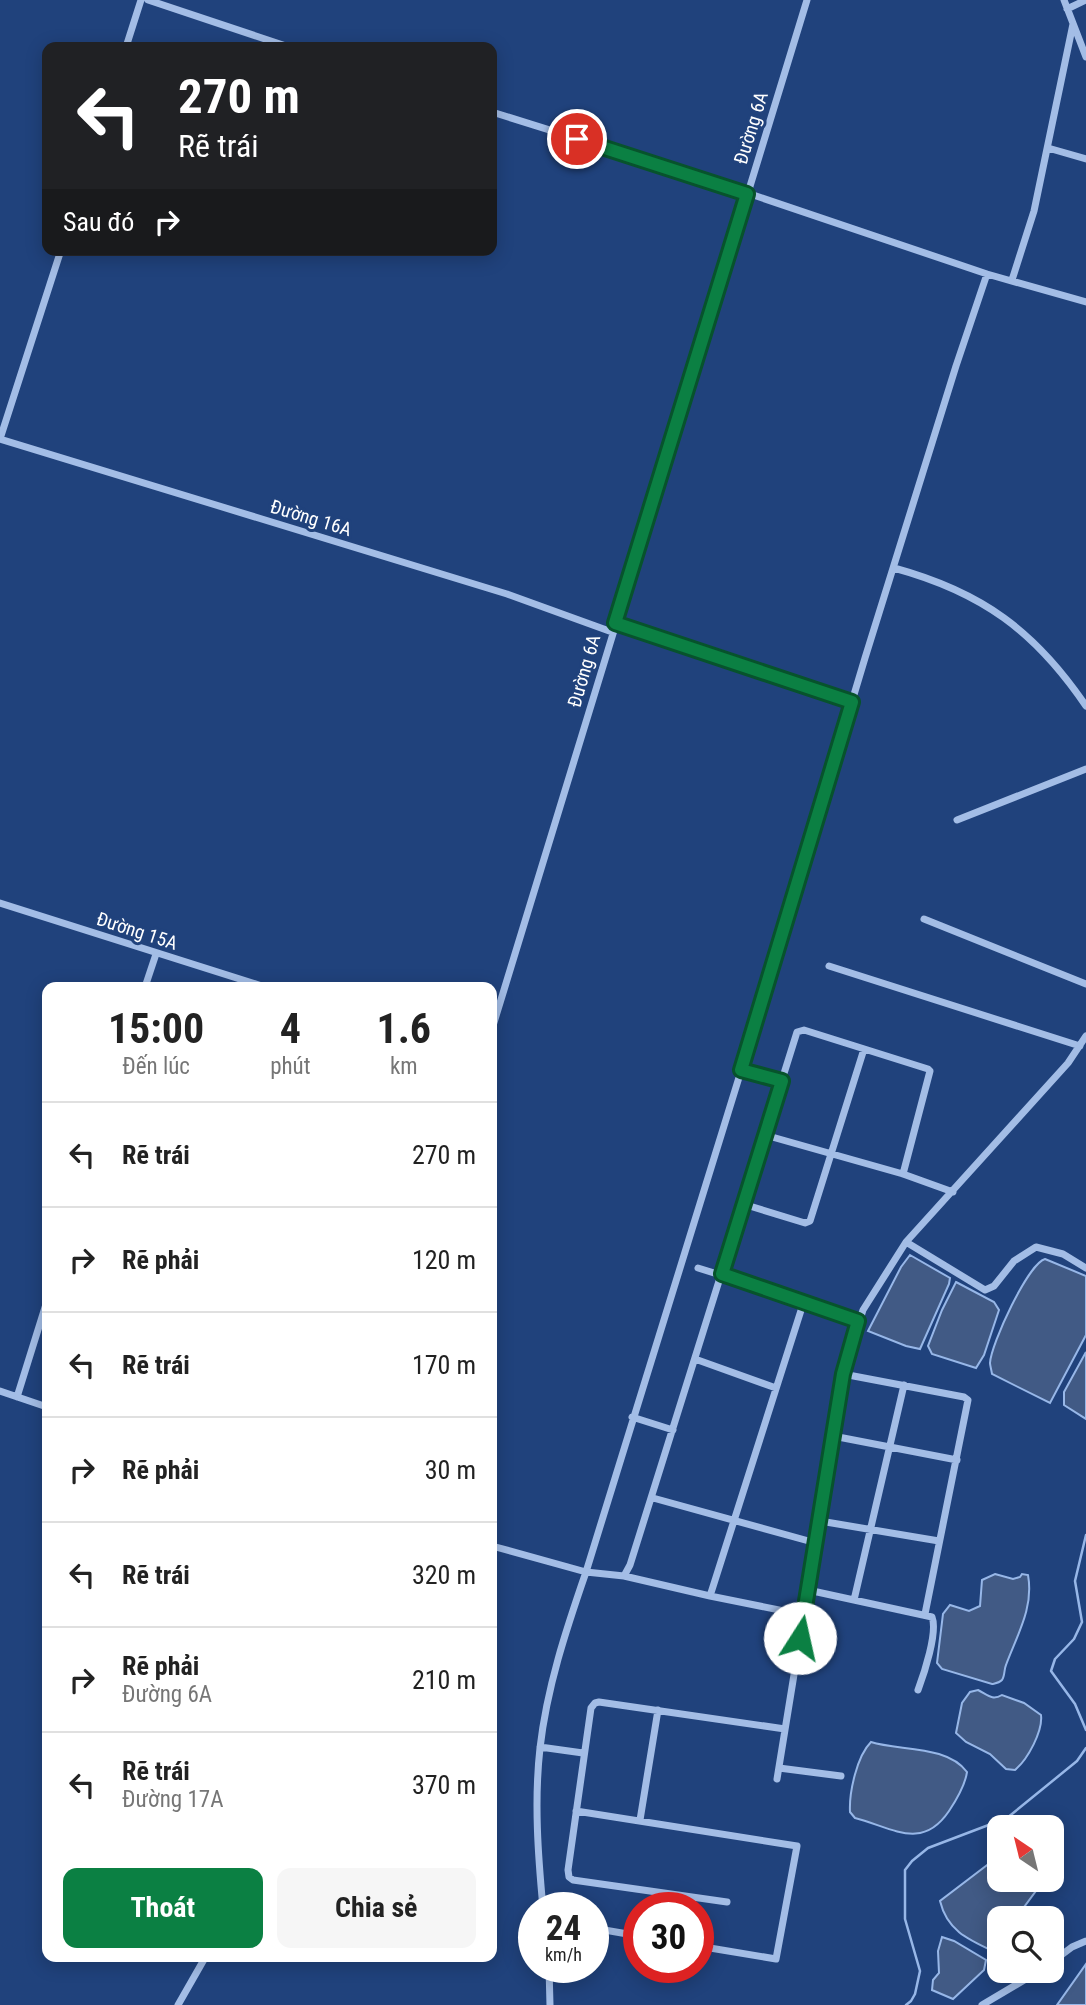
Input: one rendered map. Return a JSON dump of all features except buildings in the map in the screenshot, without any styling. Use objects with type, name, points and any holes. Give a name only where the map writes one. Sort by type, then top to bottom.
[{"type":"street","points":[[127,42],[141,0]]},
{"type":"street","points":[[148,0],[274,42]]},
{"type":"street","name":"Đường 6A","points":[[497,1013],[807,0]]},
{"type":"street","points":[[1063,0],[1086,57]]},
{"type":"street","points":[[1067,9],[1086,0]]},
{"type":"street","points":[[1012,280],[1034,211],[1073,24]]},
{"type":"street","points":[[497,114],[988,274],[1086,302]]},
{"type":"street","points":[[1048,148],[1086,159]]},
{"type":"street","points":[[0,439],[59,256]]},
{"type":"street","points":[[542,1892],[537,1819],[540,1747],[562,1642],[586,1573],[956,366],[988,274]]},
{"type":"street","name":"Đường 16A","points":[[0,439],[507,594],[612,632]]},
{"type":"street","points":[[894,568],[949,585],[1008,620],[1043,650],[1086,706]]},
{"type":"street","points":[[615,623],[852,702]]},
{"type":"street","points":[[957,820],[1086,769]]},
{"type":"street","name":"Đường 15A","points":[[0,903],[248,982]]},
{"type":"street","points":[[923,919],[1086,984]]},
{"type":"street","points":[[147,982],[156,954]]},
{"type":"street","points":[[829,966],[1080,1046]]},
{"type":"street","points":[[624,1576],[653,1498],[797,1032],[804,1030],[928,1069],[930,1072],[903,1174]]},
{"type":"street","points":[[777,1779],[843,1374],[858,1321],[906,1242],[1068,1063],[1086,1036]]},
{"type":"street","points":[[743,1204],[808,1222],[864,1049]]},
{"type":"street","points":[[741,1070],[782,1081]]},
{"type":"street","points":[[765,1135],[903,1174],[953,1192]]},
{"type":"street","points":[[906,1242],[985,1290],[994,1286],[1014,1261],[1036,1247],[1063,1254],[1086,1268]]},
{"type":"street","points":[[698,1268],[858,1321]]},
{"type":"street","points":[[710,1596],[804,1301]]},
{"type":"street","points":[[17,1397],[42,1317]]},
{"type":"street","points":[[695,1359],[776,1388]]},
{"type":"street","points":[[843,1374],[964,1397],[968,1400],[925,1614]]},
{"type":"street","points":[[854,1600],[904,1385]]},
{"type":"street","points":[[0,1391],[42,1405]]},
{"type":"street","points":[[632,1417],[673,1430]]},
{"type":"street","points":[[834,1436],[957,1460]]},
{"type":"street","points":[[653,1498],[817,1543]]},
{"type":"street","points":[[820,1521],[939,1541]]},
{"type":"street","points":[[497,1546],[586,1573],[624,1576],[804,1615]]},
{"type":"street","points":[[808,1590],[932,1616],[934,1624],[918,1690]]},
{"type":"street","points":[[727,1902],[573,1880],[569,1877],[583,1753],[591,1708],[595,1703],[785,1729]]},
{"type":"street","points":[[640,1820],[658,1710]]},
{"type":"street","points":[[540,1747],[583,1753]]},
{"type":"street","points":[[779,1768],[841,1776]]},
{"type":"street","points":[[576,1811],[797,1846],[776,1959],[714,1949]]},
{"type":"street","points":[[1064,1953],[1086,1941]]},
{"type":"street","points":[[178,2005],[203,1962]]},
{"type":"street","points":[[549,1983],[550,2005]]},
{"type":"street","points":[[982,2005],[1019,1983]]},
{"type":"water","points":[[910,1255],[950,1278],[920,1349],[868,1331]]},
{"type":"water","points":[[1045,1259],[1086,1276],[1086,1335],[1050,1403],[992,1374],[990,1363],[997,1339],[1020,1289],[1038,1264]]},
{"type":"water","points":[[956,1282],[994,1302],[999,1310],[984,1355],[976,1368],[932,1354],[928,1346]]},
{"type":"water","points":[[1086,1352],[1086,1419],[1064,1405],[1064,1392]]},
{"type":"water","points":[[995,1574],[1013,1579],[1022,1574],[1028,1575],[1029,1599],[1003,1678],[992,1684],[942,1669],[937,1663],[943,1614],[950,1605],[969,1611],[980,1606],[982,1580]]},
{"type":"water","points":[[978,1690],[990,1697],[1002,1695],[1024,1703],[1041,1715],[1040,1729],[1034,1744],[1015,1770],[1006,1769],[990,1754],[966,1742],[956,1733],[962,1703],[970,1692]]},
{"type":"water","points":[[871,1742],[935,1753],[958,1763],[967,1772],[958,1797],[939,1823],[928,1830],[906,1833],[855,1818],[850,1812],[853,1785],[858,1765]]},
{"type":"water","points":[[987,1865],[987,1892],[1035,1892],[1025,1906],[987,1906],[987,1948],[967,1938],[953,1926],[940,1901]]},
{"type":"water","points":[[942,1937],[986,1960],[984,1970],[953,1999],[932,1990],[933,1980],[939,1973],[938,1951]]},
{"type":"water","points":[[1086,1964],[1086,2005],[1057,2005]]},
{"type":"waterway","points":[[1086,1535],[1075,1581],[1082,1622],[1074,1639],[1055,1659],[1051,1671],[1075,1704],[1086,1730]]},
{"type":"waterway","points":[[906,2005],[915,1994],[920,1971],[905,1919],[905,1870],[928,1848],[1007,1818],[1077,1761],[1086,1748]]},
{"type":"route","points":[[577,139],[747,194],[615,623],[852,702],[741,1070],[782,1081],[722,1274],[858,1321],[843,1374],[800,1638]]}]
